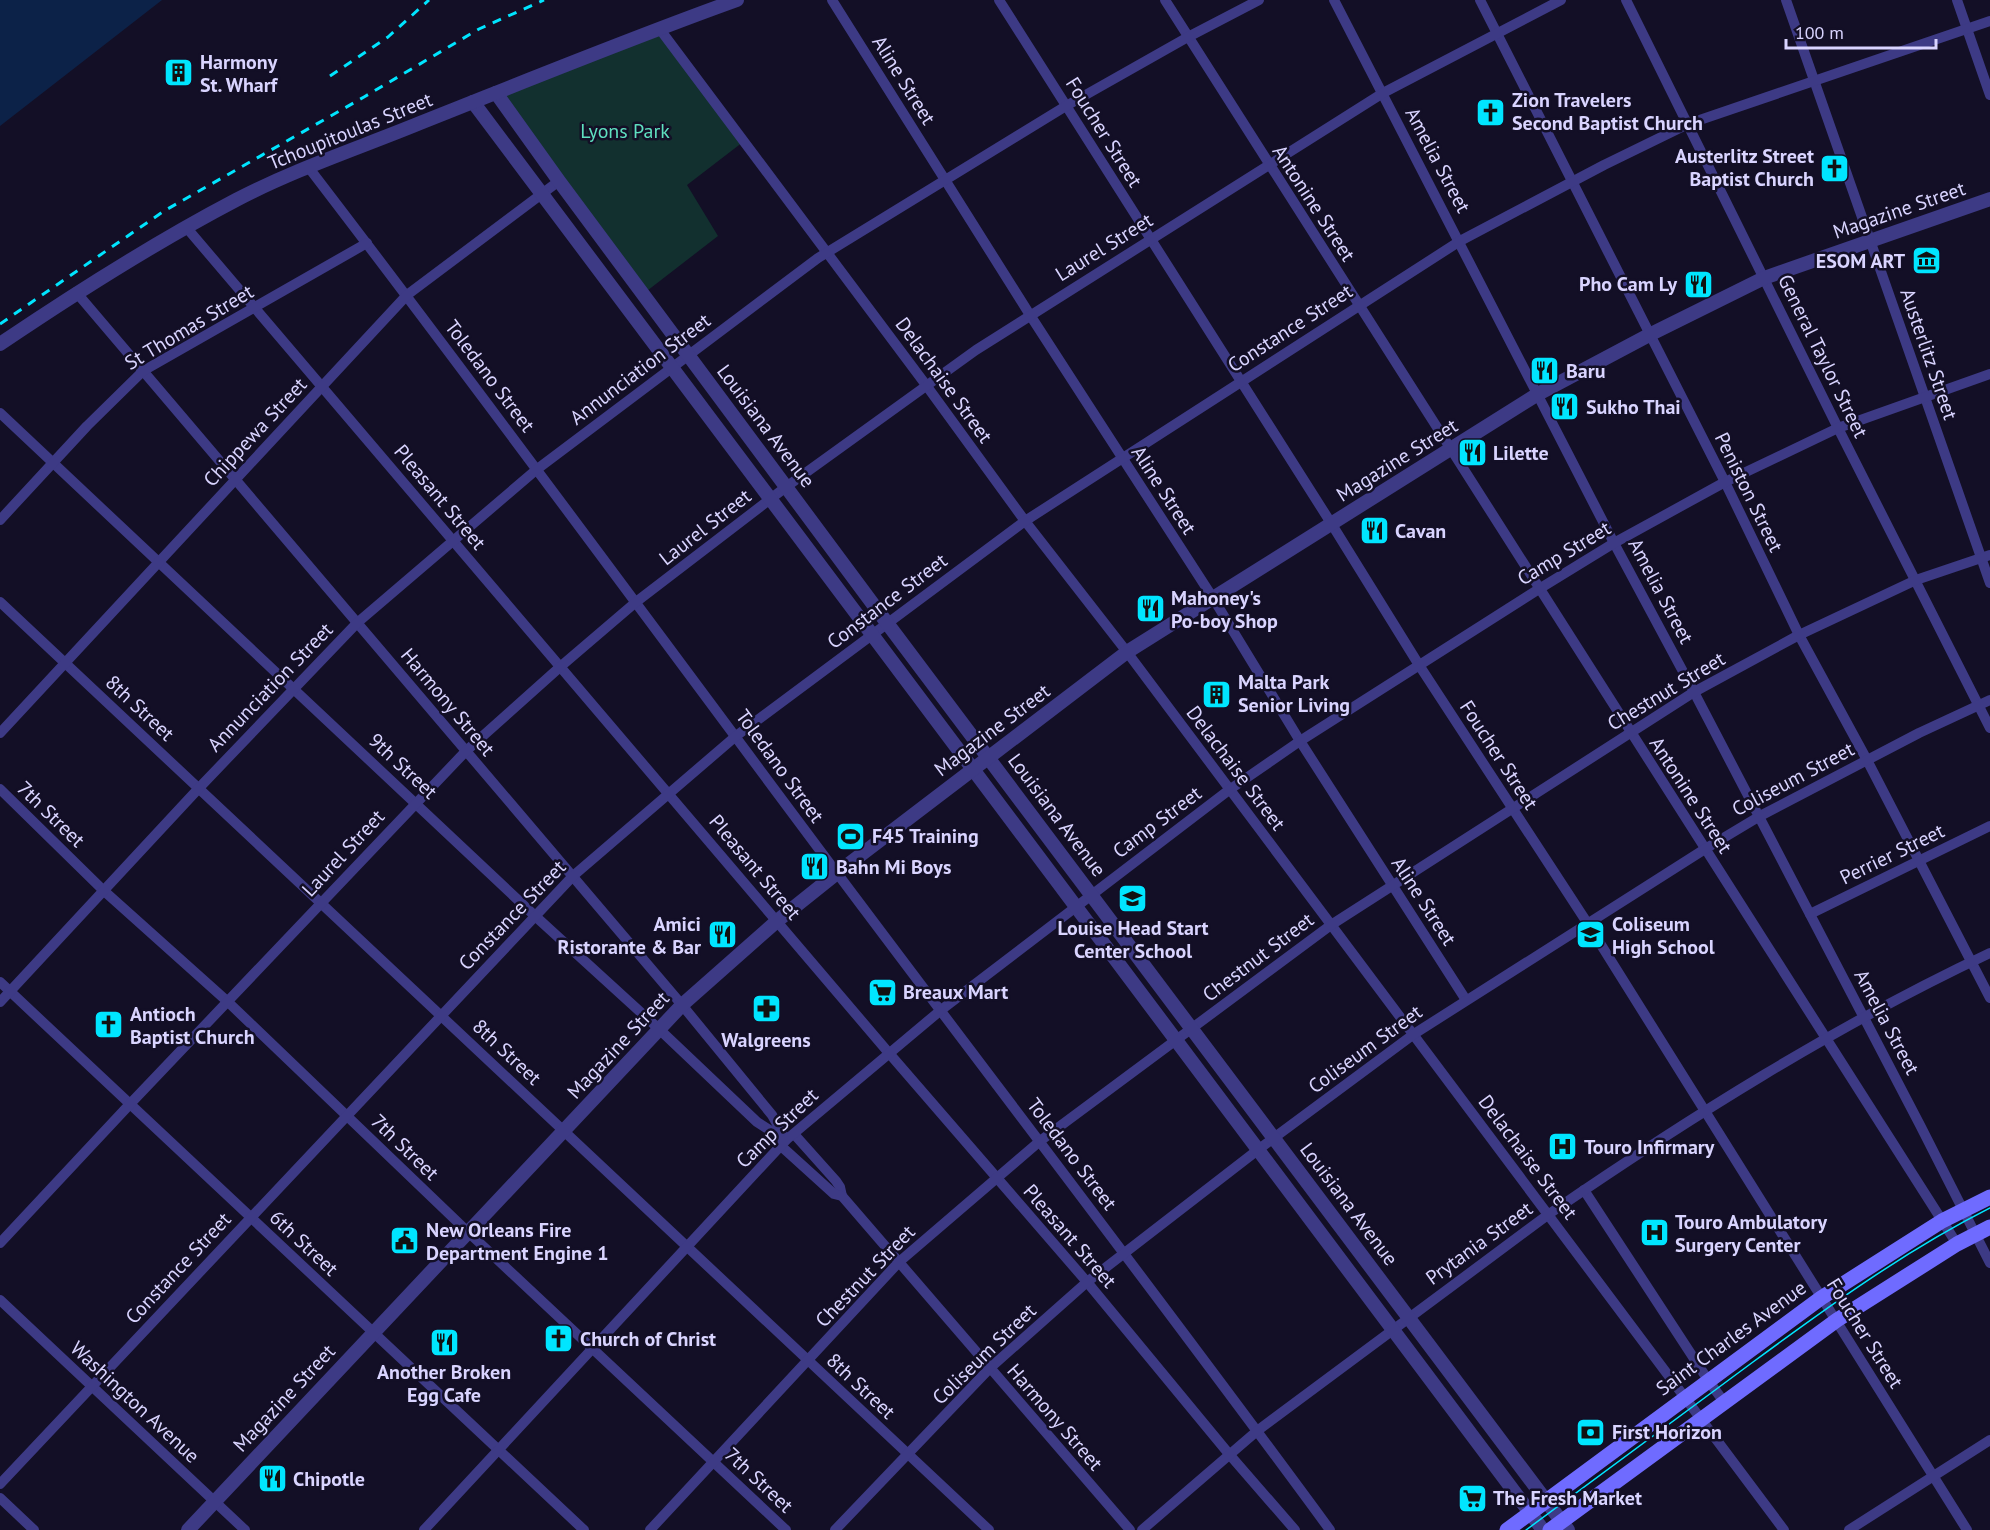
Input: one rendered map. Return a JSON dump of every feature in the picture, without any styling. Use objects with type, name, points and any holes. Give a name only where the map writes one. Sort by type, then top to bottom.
[{"type":"main road","name":"Saint Charles Avenue","points":[[1507,1530],[1821,1298],[1942,1221],[1990,1197]]},
{"type":"main road","points":[[1560,1527],[1724,1402],[1837,1320],[1957,1244],[1990,1227]]},
{"type":"street","name":"Tchoupitoulas Street","points":[[0,344],[76,292],[186,227],[239,199],[309,168],[658,28],[737,0]]},
{"type":"street","name":"Aline Street","points":[[832,0],[1030,315],[1213,598],[1300,741],[1466,999]]},
{"type":"street","name":"Foucher Street","points":[[999,0],[1419,665],[1588,924],[1967,1530]]},
{"type":"street","name":"Antonine Street","points":[[1165,0],[1957,1244]]},
{"type":"street","name":"Annunciation Street","points":[[0,1002],[294,687],[357,623],[536,470],[760,300],[827,253],[1066,106],[1259,0]]},
{"type":"street","name":"Amelia Street","points":[[1334,0],[1614,543],[1760,816],[1990,1263]]},
{"type":"street","name":"Peniston Street","points":[[1480,0],[1651,334],[1799,635],[1867,760],[1990,998]]},
{"type":"street","name":"Laurel Street","points":[[0,1243],[466,751],[636,602],[926,384],[1030,315],[1383,93],[1561,0]]},
{"type":"street","name":"General Taylor Street","points":[[1626,0],[1990,728]]},
{"type":"street","name":"Austerlitz Street","points":[[1786,0],[1925,396],[1986,557],[1990,583]]},
{"type":"street","points":[[1957,0],[1990,94]]},
{"type":"street","name":"Constance Street","points":[[0,1484],[573,876],[736,736],[1025,520],[1460,242],[1572,182],[1688,124],[1990,21]]},
{"type":"street","name":"Delachaise Street","points":[[658,28],[1784,1530]]},
{"type":"street","name":"Louisiana Avenue","points":[[496,93],[887,623],[1547,1501],[1560,1527]]},
{"type":"street","name":"Louisiana Avenue","points":[[473,102],[1543,1530]]},
{"type":"street","name":"Toledano Street","points":[[309,168],[1330,1530]]},
{"type":"street","name":"Chippewa Street","points":[[0,733],[407,296],[559,181]]},
{"type":"street","name":"Magazine Street","points":[[188,1530],[682,1005],[777,921],[837,873],[1127,652],[1538,394],[1651,334],[1764,278],[1990,199]]},
{"type":"street","name":"Pleasant Street","points":[[186,227],[888,1053],[1087,1282],[1295,1530]]},
{"type":"street","name":"St Thomas Street","points":[[0,520],[53,462],[143,371],[367,243]]},
{"type":"street","name":"Harmony Street","points":[[76,292],[682,1005],[772,1115],[787,1140],[834,1194],[842,1196],[1130,1530]]},
{"type":"street","name":"Camp Street","points":[[424,1530],[787,1140],[941,1010],[1229,790],[1300,741],[1539,589],[1614,543],[1725,482],[1838,428],[1990,374]]},
{"type":"street","name":"9th Street","points":[[0,413],[757,1122],[787,1140]]},
{"type":"street","name":"Chestnut Street","points":[[650,1530],[899,1262],[1040,1141],[1331,925],[1694,692],[1799,635],[1916,580],[1986,557]]},
{"type":"street","name":"8th Street","points":[[0,602],[989,1530]]},
{"type":"street","points":[[923,703],[939,691]]},
{"type":"street","name":"Coliseum Street","points":[[835,1530],[990,1368],[1087,1282],[1259,1149],[1414,1034],[1466,999],[1760,816],[1978,704],[1990,700]]},
{"type":"street","name":"7th Street","points":[[0,789],[103,890],[228,1002],[592,1350],[786,1530]]},
{"type":"street","name":"Perrier Street","points":[[1810,915],[1990,826]]},
{"type":"street","name":"Prytania Street","points":[[1142,1530],[1257,1431],[1584,1190],[1825,1038],[1990,953]]},
{"type":"street","name":"6th Street","points":[[0,982],[584,1530]]},
{"type":"street","points":[[787,1140],[836,1181],[842,1196]]},
{"type":"street","points":[[1584,1190],[1724,1402]]},
{"type":"street","name":"Washington Avenue","points":[[0,1300],[245,1530]]},
{"type":"street","points":[[1469,1431],[1485,1418]]},
{"type":"street","points":[[1849,1530],[1990,1440]]},
{"type":"street","points":[[0,1498],[34,1530]]},
{"type":"green space","name":"Lyons Park","points":[[659,28],[743,142],[687,185],[718,236],[643,294],[496,93]]},
{"type":"water","points":[[0,0],[162,0],[0,126]]},
{"type":"tram line","points":[[1526,1530],[1839,1300],[1928,1242],[1990,1208]]},
{"type":"railway","points":[[330,76],[388,37],[429,0]]},
{"type":"railway","points":[[0,324],[164,211],[479,29],[544,0]]},
{"type":"place","name":"Harmony St. Wharf","points":[[179,73]]},
{"type":"place","name":"Zion Travelers Second Baptist Church","points":[[1491,112]]},
{"type":"place","name":"Austerlitz Street Baptist Church","points":[[1835,168]]},
{"type":"place","name":"ESOM ART","points":[[1926,261]]},
{"type":"place","name":"Pho Cam Ly","points":[[1698,284]]},
{"type":"place","name":"Baru","points":[[1545,371]]},
{"type":"place","name":"Sukho Thai","points":[[1565,407]]},
{"type":"place","name":"Lilette","points":[[1472,453]]},
{"type":"place","name":"Cavan","points":[[1374,531]]},
{"type":"place","name":"Mahoney's Po-boy Shop","points":[[1150,609]]},
{"type":"place","name":"Malta Park Senior Living","points":[[1217,694]]},
{"type":"place","name":"F45 Training","points":[[851,836]]},
{"type":"place","name":"Bahn Mi Boys","points":[[815,867]]},
{"type":"place","name":"Louise Head Start Center School","points":[[1133,898]]},
{"type":"place","name":"Amici Ristorante & Bar","points":[[722,935]]},
{"type":"place","name":"Coliseum High School","points":[[1591,935]]},
{"type":"place","name":"Breaux Mart","points":[[882,992]]},
{"type":"place","name":"Walgreens","points":[[766,1009]]},
{"type":"place","name":"Antioch Baptist Church","points":[[109,1025]]},
{"type":"place","name":"Touro Infirmary","points":[[1563,1147]]},
{"type":"place","name":"Touro Ambulatory Surgery Center","points":[[1654,1233]]},
{"type":"place","name":"New Orleans Fire Department Engine 1","points":[[405,1241]]},
{"type":"place","name":"Church of Christ","points":[[559,1339]]},
{"type":"place","name":"Another Broken Egg Cafe","points":[[444,1342]]},
{"type":"place","name":"First Horizon","points":[[1591,1432]]},
{"type":"place","name":"Chipotle","points":[[272,1479]]},
{"type":"place","name":"The Fresh Market","points":[[1472,1498]]}]
